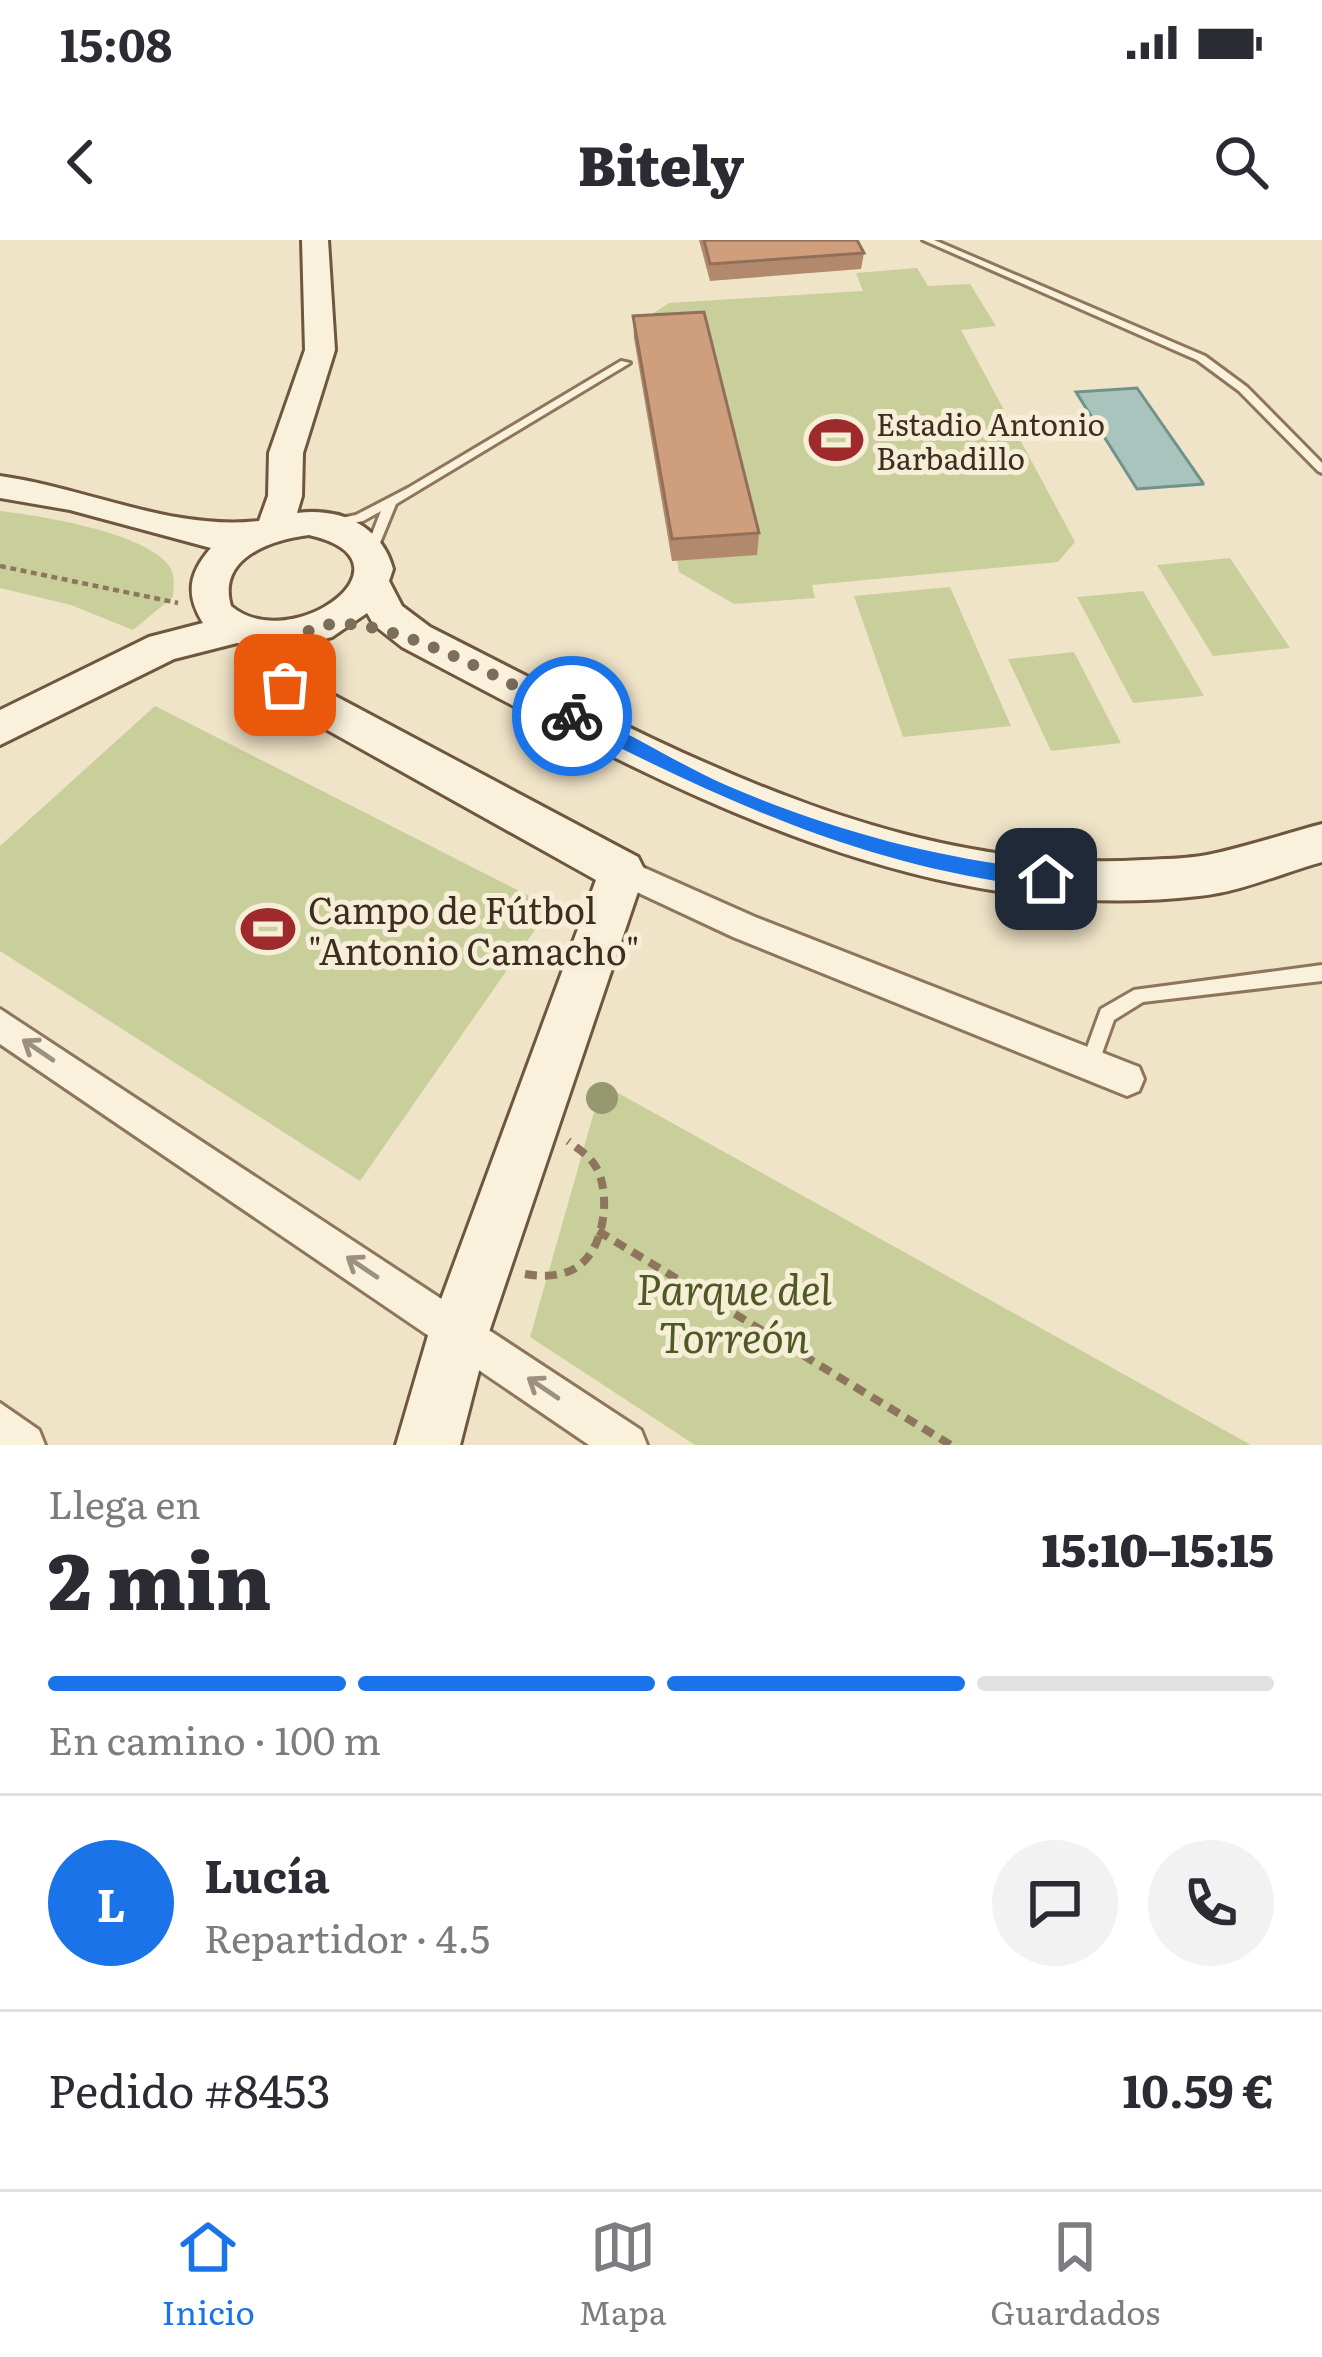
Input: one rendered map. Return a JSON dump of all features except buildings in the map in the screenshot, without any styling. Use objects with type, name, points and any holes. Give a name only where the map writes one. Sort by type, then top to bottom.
[{"type":"street","points":[[163,647],[243,542],[275,518],[286,453],[320,350],[315,240]]},
{"type":"street","points":[[0,487],[113,510],[179,533],[232,537],[275,518],[350,532],[372,568],[387,615],[416,638],[720,790],[848,840],[966,870],[1085,884],[1192,880],[1284,858],[1322,843]]},
{"type":"street","points":[[179,533],[200,553],[206,590],[220,618],[282,637],[346,615],[372,568]]},
{"type":"street","points":[[0,729],[163,647],[372,628],[416,638]]},
{"type":"street","points":[[282,637],[281,674],[292,692],[622,872],[744,927],[1127,1079]]},
{"type":"street","points":[[428,1445],[459,1332],[622,872]]},
{"type":"street","points":[[0,1024],[626,1445]]},
{"type":"street","points":[[0,1424],[24,1445]]},
{"type":"lane","points":[[927,240],[1201,358],[1243,389],[1322,470]]},
{"type":"lane","points":[[320,524],[359,518],[391,502],[625,363]]},
{"type":"lane","points":[[372,568],[377,528],[391,502]]},
{"type":"lane","points":[[1090,1064],[1107,1015],[1140,995],[1322,973]]},
{"type":"path","points":[[0,566],[43,580],[206,590]]},
{"type":"path","points":[[484,1259],[531,1276],[565,1274],[587,1260],[598,1231],[605,1206],[595,1164],[564,1138],[532,1124]]},
{"type":"path","points":[[598,1231],[951,1445]]},
{"type":"green space","name":"Estadio Antonio Barbadillo","points":[[917,268],[928,286],[970,284],[996,326],[961,330],[1075,542],[1058,562],[812,585],[815,598],[734,604],[679,572],[677,561],[672,561],[634,326],[669,303],[863,291],[856,273]]},
{"type":"green space","points":[[0,511],[87,527],[151,550],[171,569],[173,597],[133,630],[71,605],[0,588]]},
{"type":"green space","points":[[1230,558],[1290,648],[1213,656],[1157,565]]},
{"type":"green space","points":[[950,587],[1011,726],[903,737],[854,596]]},
{"type":"green space","points":[[1143,591],[1204,696],[1133,703],[1077,597]]},
{"type":"green space","points":[[1074,652],[1121,743],[1051,751],[1008,659]]},
{"type":"green space","name":"Campo de Fútbol \"Antonio Camacho\"","points":[[155,706],[551,907],[360,1181],[0,951],[0,846]]},
{"type":"green space","name":"Parque del Torreón","points":[[602,1084],[1251,1445],[695,1445],[530,1337]]},
{"type":"water","points":[[1137,388],[1203,484],[1137,489],[1076,392]]},
{"type":"way so far","points":[[285,685],[282,660],[305,632],[325,626],[372,628],[416,638],[572,716]]},
{"type":"place","name":"Estadio Antonio Barbadillo","points":[[836,440]]},
{"type":"place","name":"Campo de Fútbol \"Antonio Camacho\"","points":[[268,929]]},
{"type":"route","points":[[572,716],[720,790],[848,840],[966,870],[1046,879]]}]
